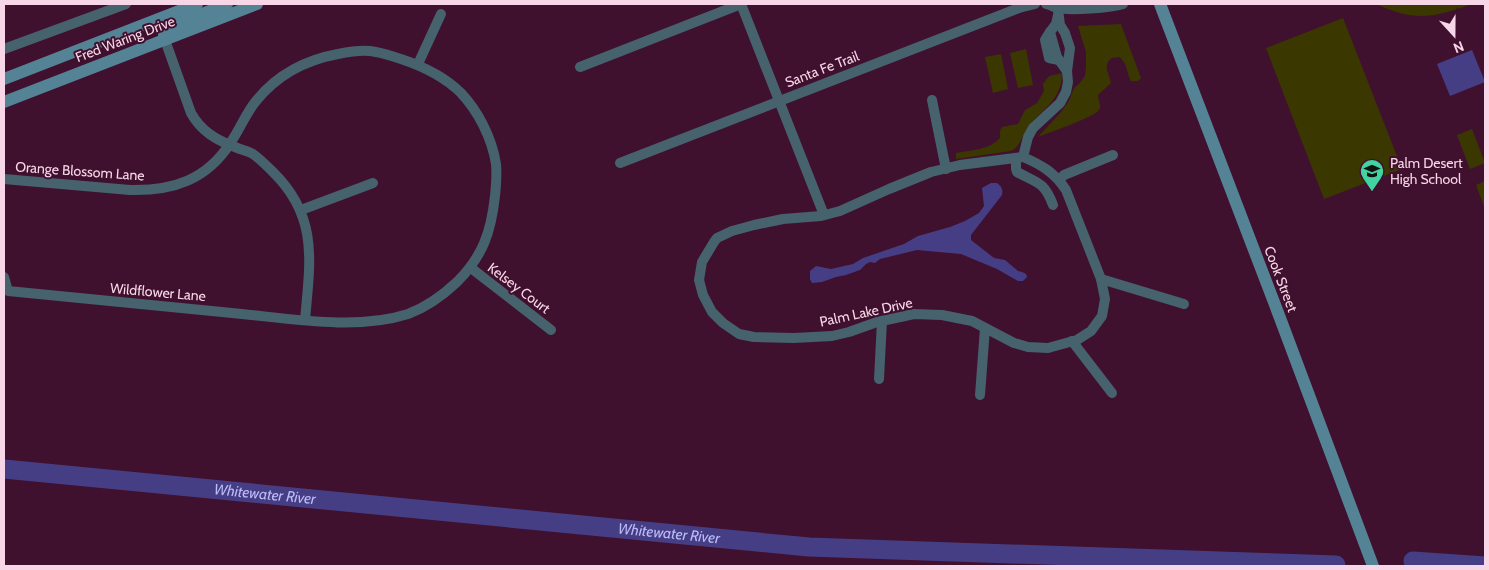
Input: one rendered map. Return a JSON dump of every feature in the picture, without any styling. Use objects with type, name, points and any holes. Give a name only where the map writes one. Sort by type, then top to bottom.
[{"type":"main road","name":"Fred Waring Drive","points":[[6,79],[197,4]]},
{"type":"main road","points":[[165,40],[164,34],[168,28],[227,4]]},
{"type":"main road","name":"Fred Waring Drive","points":[[4,102],[257,4]]},
{"type":"main road","name":"Cook Street","points":[[1160,4],[1373,566]]},
{"type":"street","points":[[4,49],[126,4]]},
{"type":"street","points":[[580,67],[741,4],[824,215]]},
{"type":"street","name":"Santa Fe Trail","points":[[620,163],[1018,8],[1035,4]]},
{"type":"street","points":[[1046,4],[1102,8],[1123,4]]},
{"type":"street","points":[[1059,6],[1056,24],[1050,32],[1057,57],[1067,71]]},
{"type":"street","points":[[1053,205],[1045,189],[1038,182],[1017,172],[1016,169],[1028,136],[1033,128],[1060,103],[1066,92],[1070,48],[1060,25],[1059,6]]},
{"type":"street","points":[[418,64],[441,14]]},
{"type":"street","points":[[165,40],[191,113],[197,124],[209,135],[252,154],[263,163],[281,180],[301,210],[307,230],[309,246],[305,320]]},
{"type":"street","name":"Orange Blossom Lane","points":[[4,179],[130,190],[168,188],[195,178],[210,167],[229,145],[255,102],[286,72],[302,64],[354,51],[370,51],[418,64]]},
{"type":"street","name":"Wildflower Lane","points":[[4,277],[8,291],[305,320],[359,323],[394,318],[426,306],[444,295],[471,268],[483,244],[493,216],[496,164],[483,125],[461,93],[447,81],[418,64]]},
{"type":"street","points":[[932,100],[946,168]]},
{"type":"street","points":[[1059,180],[1064,175],[1114,155]]},
{"type":"street","name":"Palm Lake Drive","points":[[1020,157],[1039,163],[1059,180],[1066,190],[1101,279],[1104,298],[1102,316],[1091,332],[1077,340],[1048,348],[1028,347],[1014,343],[972,321],[942,315],[914,314],[882,321],[832,336],[754,338],[739,334],[723,323],[712,312],[703,295],[699,280],[702,262],[717,238],[732,231],[754,225],[840,211],[889,189],[946,168],[1020,157]]},
{"type":"street","points":[[301,210],[372,183]]},
{"type":"street","name":"Kelsey Court","points":[[471,268],[552,330]]},
{"type":"street","points":[[1101,279],[1184,304]]},
{"type":"street","points":[[878,379],[882,321]]},
{"type":"street","points":[[980,395],[985,328]]},
{"type":"street","points":[[1072,341],[1112,393]]},
{"type":"shaded area","points":[[1376,4],[1472,4],[1435,15],[1413,16]]},
{"type":"shaded area","points":[[1343,18],[1402,169],[1324,199],[1266,48]]},
{"type":"shaded area","points":[[1121,24],[1141,78],[1138,81],[1131,81],[1122,59],[1119,57],[1112,58],[1107,63],[1111,83],[1098,95],[1099,110],[1081,121],[1038,137],[1061,112],[1069,101],[1074,88],[1085,76],[1086,52],[1078,26]]},
{"type":"shaded area","points":[[1026,49],[1033,85],[1018,88],[1010,53]]},
{"type":"shaded area","points":[[1472,50],[1485,82],[1450,96],[1437,64]]},
{"type":"shaded area","points":[[1001,54],[1008,89],[993,93],[985,57]]},
{"type":"shaded area","points":[[1062,73],[1061,85],[1055,97],[1031,124],[1014,149],[956,159],[956,153],[980,149],[996,142],[1000,138],[1002,127],[1018,124],[1025,110],[1037,103],[1044,91],[1043,84],[1049,76]]},
{"type":"shaded area","points":[[1472,129],[1485,163],[1470,169],[1457,135]]},
{"type":"shaded area","points":[[1485,181],[1485,209],[1476,185]]},
{"type":"shaded area","points":[[991,183],[997,183],[1000,186],[1002,195],[971,235],[971,240],[994,258],[1005,260],[1018,271],[1026,274],[1027,277],[1023,281],[1018,281],[997,269],[961,254],[917,250],[880,259],[875,263],[870,262],[860,270],[822,282],[812,283],[810,271],[816,266],[831,269],[853,264],[863,258],[904,244],[918,236],[965,221],[979,213],[984,206],[982,188]]},
{"type":"waterway","name":"Whitewater River","points":[[4,469],[809,547],[1336,565]]},
{"type":"waterway","name":"Whitewater River","points":[[1413,561],[1485,566]]},
{"type":"place","name":"Palm Desert High School","points":[[1372,192]]}]
